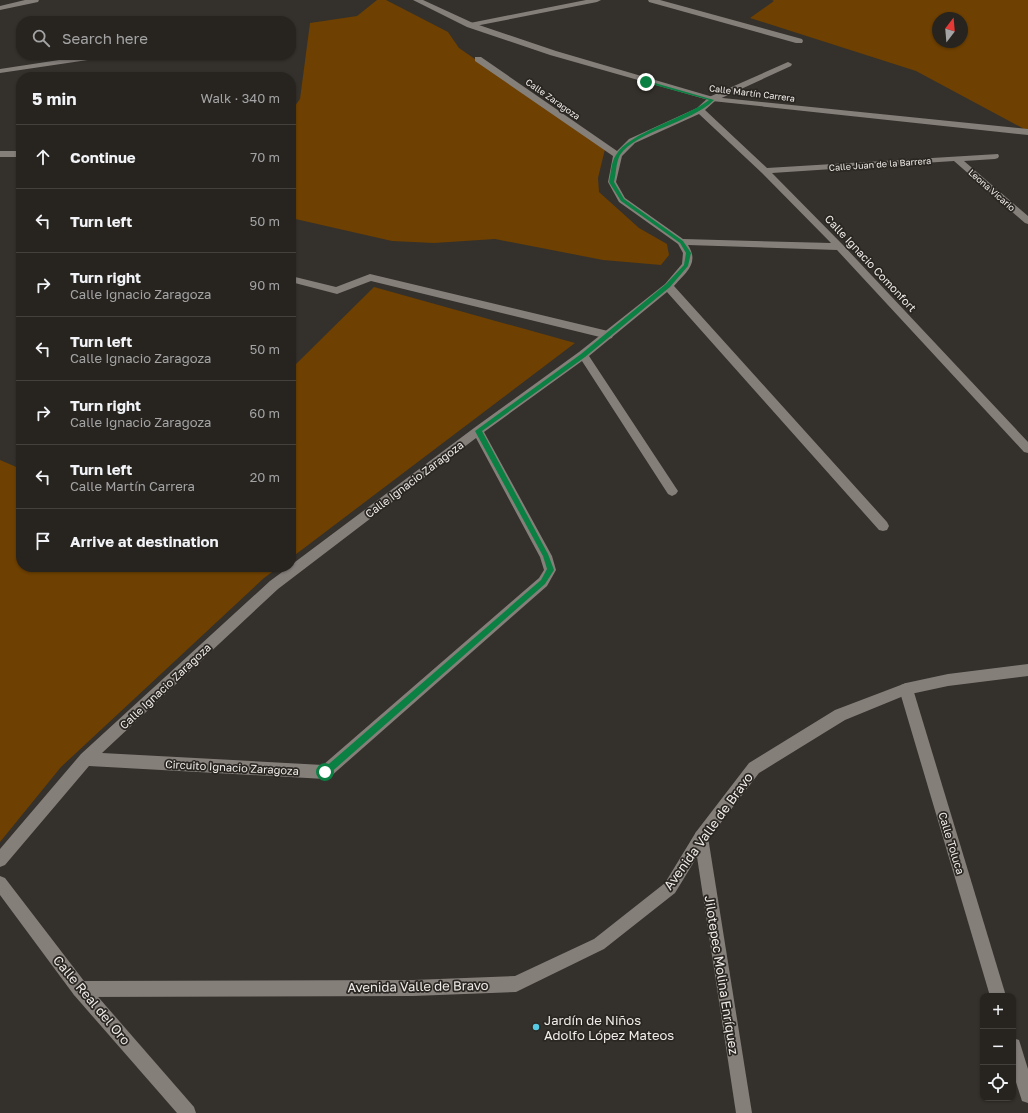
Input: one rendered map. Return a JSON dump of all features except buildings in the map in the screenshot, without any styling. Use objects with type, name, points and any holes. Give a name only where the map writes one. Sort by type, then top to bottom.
[{"type":"street","points":[[0,8],[35,0]]},
{"type":"street","name":"Calle Martín Carrera","points":[[417,0],[470,25],[553,54],[712,100],[1028,132]]},
{"type":"street","points":[[470,25],[597,0]]},
{"type":"street","points":[[652,0],[799,41]]},
{"type":"street","name":"Calle Zaragoza","points":[[478,59],[618,155]]},
{"type":"street","points":[[0,71],[74,60]]},
{"type":"street","points":[[788,64],[712,100],[700,110],[632,141],[618,155],[612,182],[622,200],[681,242],[840,247]]},
{"type":"street","name":"Calle Ignacio Comonfort","points":[[700,110],[765,171],[1023,436],[1028,449]]},
{"type":"street","points":[[0,154],[16,154]]},
{"type":"street","name":"Calle Juan de la Barrera","points":[[765,171],[995,156]]},
{"type":"street","name":"Leona Vicario","points":[[957,159],[1028,221]]},
{"type":"street","name":"Calle Ignacio Zaragoza","points":[[296,568],[478,431],[583,355],[668,286],[686,265],[688,253],[681,242]]},
{"type":"street","points":[[296,280],[337,291],[370,277],[608,335]]},
{"type":"street","points":[[668,286],[883,526]]},
{"type":"street","points":[[583,355],[672,491]]},
{"type":"street","name":"Circuito Ignacio Zaragoza","points":[[86,759],[325,772],[543,582],[550,570],[546,556],[478,431]]},
{"type":"street","name":"Calle Ignacio Zaragoza","points":[[0,860],[86,759],[274,585],[291,572]]},
{"type":"street","name":"Avenida Valle de Bravo","points":[[80,989],[405,988],[516,984],[599,944],[670,888],[701,837],[754,768],[840,715],[906,690],[948,680],[1028,670]]},
{"type":"street","name":"Calle Toluca","points":[[906,690],[997,993]]},
{"type":"street","name":"Jilotepec Molina Enríquez","points":[[701,837],[744,1113]]},
{"type":"street","name":"Calle Real del Oro","points":[[0,883],[80,989],[188,1113]]},
{"type":"street","points":[[1016,1056],[1028,1096]]},
{"type":"shaded area","points":[[377,0],[386,0],[448,32],[459,48],[605,149],[598,178],[599,192],[639,228],[667,244],[669,255],[661,265],[603,260],[495,239],[434,243],[392,241],[296,219],[296,104],[300,99],[310,23],[357,16]]},
{"type":"shaded area","points":[[772,0],[1028,0],[1028,131],[916,71],[750,18],[774,1]]},
{"type":"shaded area","points":[[374,287],[575,343],[296,554],[296,364]]},
{"type":"shaded area","points":[[0,460],[16,467],[16,572],[272,572],[61,767],[0,842]]},
{"type":"place","name":"Jardín de Niños Adolfo López Mateos","points":[[536,1027]]},
{"type":"route","points":[[325,772],[543,582],[550,570],[546,556],[478,431],[583,355],[668,286],[686,265],[688,253],[681,242],[622,200],[612,182],[618,155],[632,141],[700,110],[712,100],[646,82]]}]
